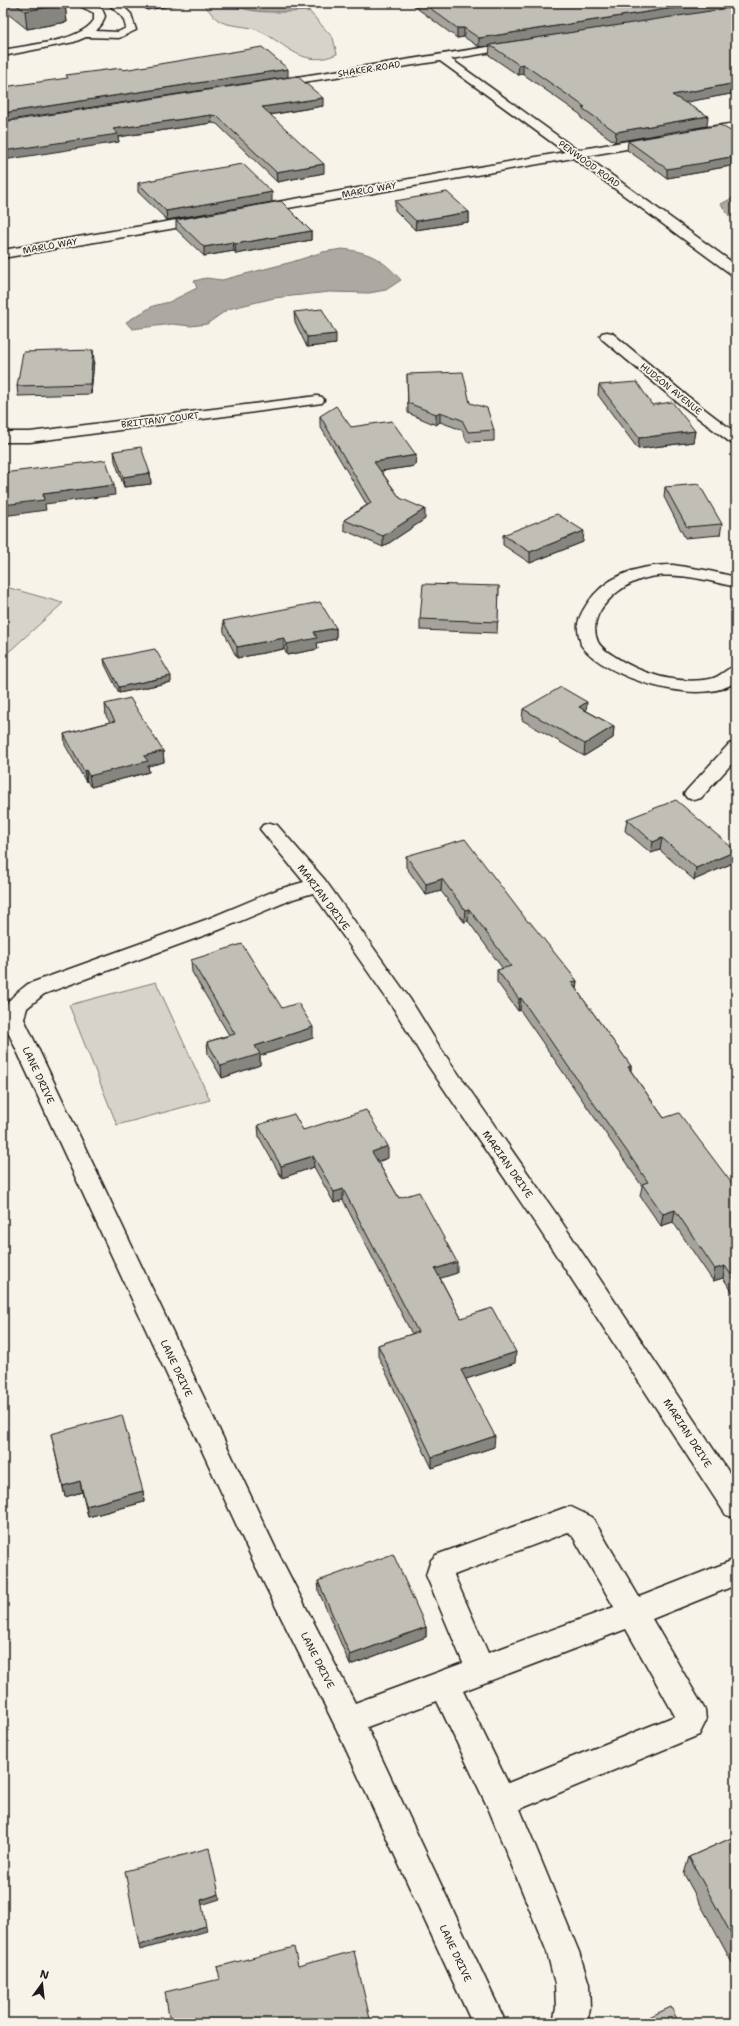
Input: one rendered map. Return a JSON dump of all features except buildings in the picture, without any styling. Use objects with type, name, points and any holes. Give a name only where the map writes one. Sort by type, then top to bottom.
[{"type":"street","points":[[3,53],[74,39],[85,34],[96,26],[100,16],[98,11],[79,3]]},
{"type":"street","points":[[85,34],[119,35],[131,30],[129,19],[125,10],[112,3]]},
{"type":"street","name":"SHAKER ROAD","points":[[261,86],[528,44]]},
{"type":"street","name":"PENWOOD ROAD","points":[[443,58],[736,271]]},
{"type":"street","points":[[682,135],[736,126]]},
{"type":"street","name":"MARLO WAY","points":[[246,212],[667,138]]},
{"type":"street","name":"MARLO WAY","points":[[3,254],[214,217]]},
{"type":"street","name":"HUDSON AVENUE","points":[[607,336],[680,398],[736,440]]},
{"type":"street","name":"BRITTANY COURT","points":[[3,437],[30,437],[317,400]]},
{"type":"street","points":[[736,582],[702,573],[650,570],[622,581],[598,600],[587,622],[590,645],[610,662],[647,679],[673,684],[698,686],[724,681],[736,671]]},
{"type":"street","points":[[694,794],[736,748]]},
{"type":"street","name":"MARIAN DRIVE","points":[[270,829],[318,885],[402,1004],[433,1055],[546,1219],[736,1506]]},
{"type":"street","name":"LANE DRIVE","points":[[318,885],[286,894],[212,925],[36,989],[17,1004],[13,1019],[265,1556],[348,1720],[489,2023]]},
{"type":"street","points":[[481,1670],[440,1575],[441,1569],[454,1561],[564,1520],[571,1519],[582,1526],[690,1710],[691,1721],[688,1725],[501,1801]]},
{"type":"street","points":[[348,1720],[634,1613],[736,1572]]},
{"type":"street","points":[[444,1684],[501,1801],[563,1952],[572,1984],[573,2008],[570,2023]]},
{"type":"shaded area","points":[[200,3],[228,3],[255,10],[309,11],[333,38],[337,54],[325,58],[315,59],[305,57],[260,31],[232,25],[218,20],[206,7]]},
{"type":"shaded area","points":[[228,3],[312,3],[309,11],[268,12],[237,7]]},
{"type":"shaded area","points":[[736,196],[736,217],[729,216],[721,204]]},
{"type":"shaded area","points":[[342,249],[360,252],[375,258],[388,267],[401,280],[386,290],[369,293],[329,292],[274,298],[228,309],[207,324],[191,326],[172,324],[132,329],[126,322],[153,306],[169,302],[197,288],[194,281],[206,278],[222,280],[292,262],[323,252]]},
{"type":"shaded area","points":[[6,587],[63,603],[3,657],[3,590]]},
{"type":"shaded area","points":[[156,982],[210,1100],[117,1125],[69,1005]]}]
